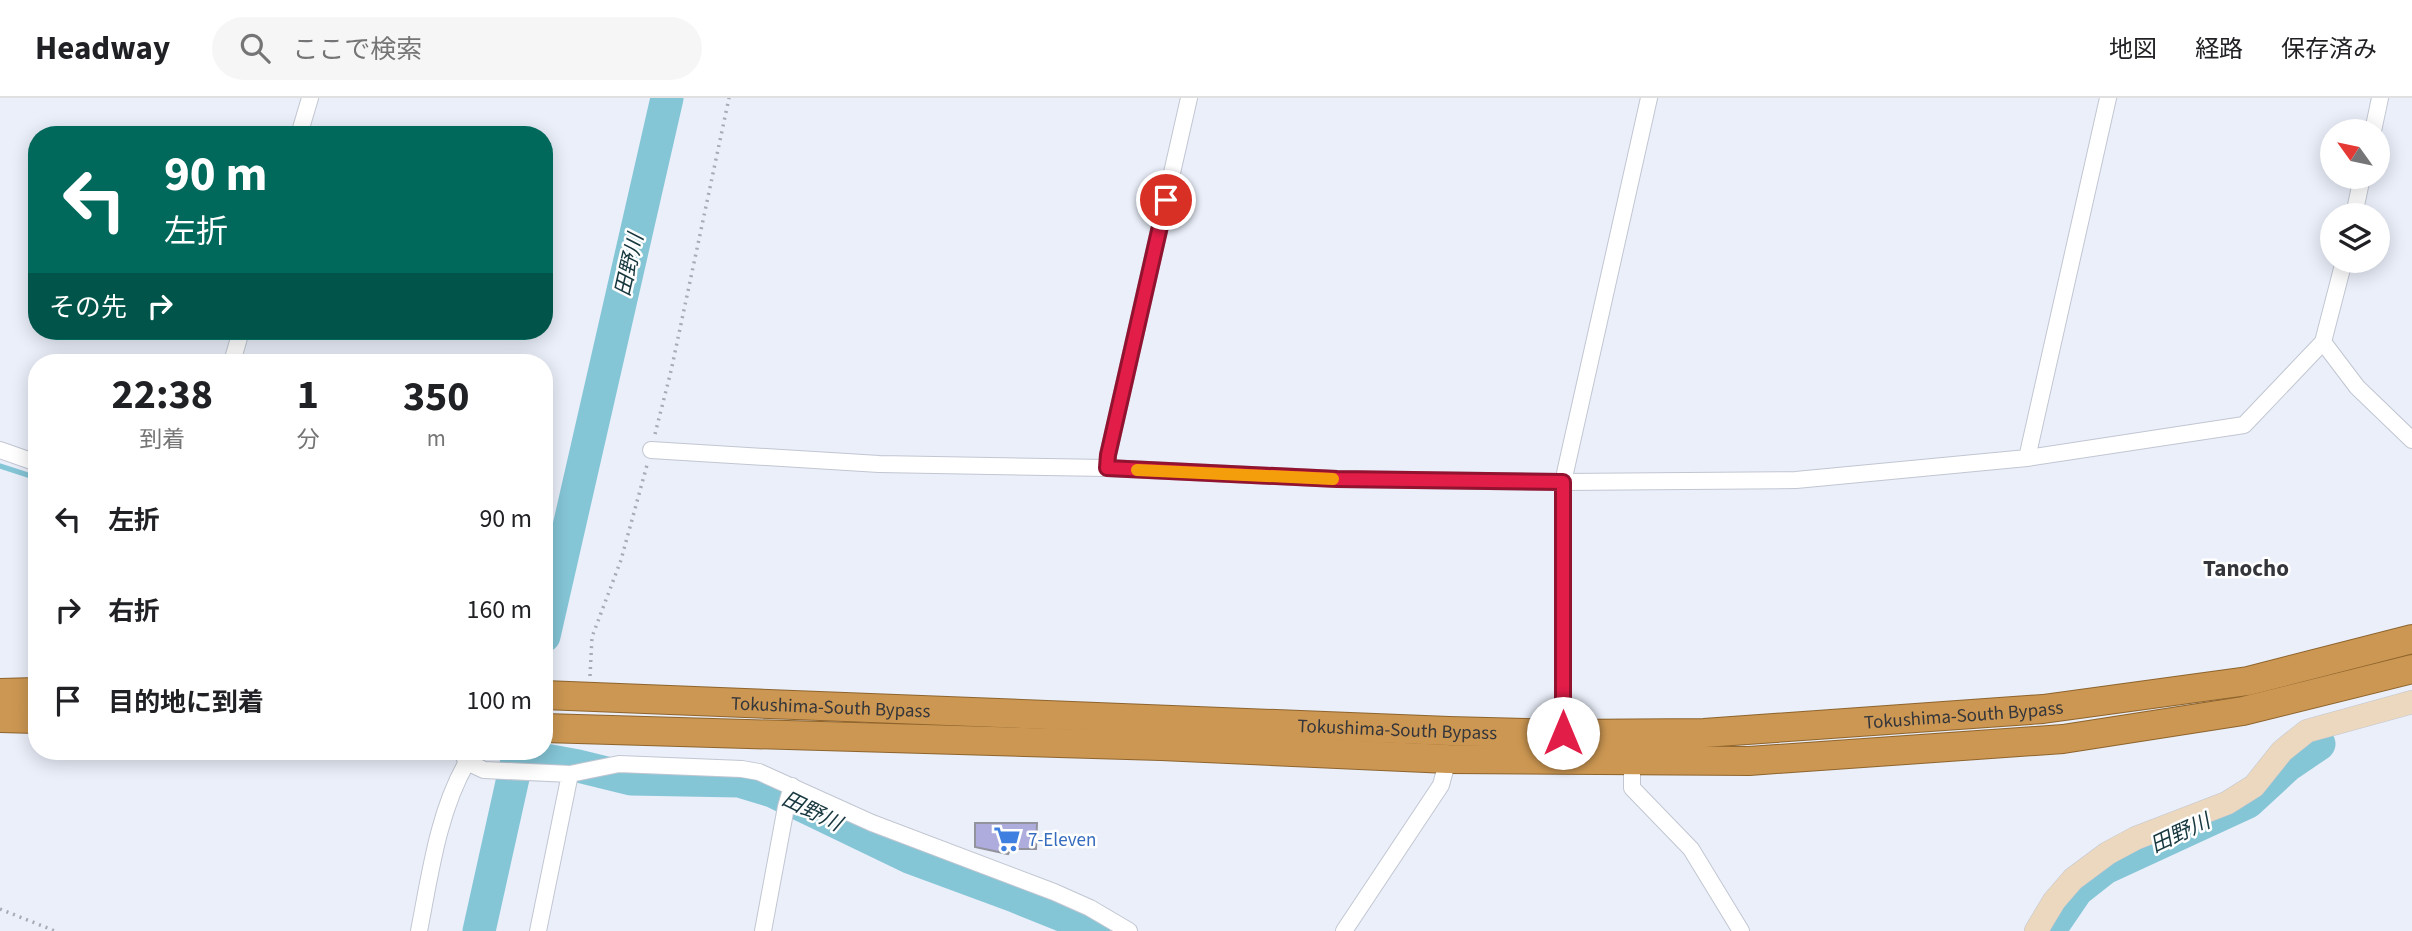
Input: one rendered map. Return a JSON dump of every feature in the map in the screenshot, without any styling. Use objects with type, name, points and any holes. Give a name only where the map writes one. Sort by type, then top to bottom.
[{"type":"highway","name":"Tokushima-South Bypass","points":[[553,695],[1158,721],[1563,733],[1704,733],[2043,709],[2248,681],[2412,639]]},
{"type":"highway","name":"Tokushima-South Bypass","points":[[553,729],[1161,746],[1448,758],[1749,761],[2063,739],[2243,711],[2412,669]]},
{"type":"highway","points":[[0,693],[28,692]]},
{"type":"highway","points":[[0,718],[28,719]]},
{"type":"main road","points":[[2036,931],[2054,901],[2073,879],[2108,853],[2136,838],[2227,803],[2254,786],[2282,751],[2307,731],[2412,702]]},
{"type":"street","points":[[302,126],[310,98]]},
{"type":"street","points":[[1107,468],[1189,98]]},
{"type":"street","points":[[1563,733],[1563,482],[1649,98]]},
{"type":"street","points":[[2027,457],[2108,98]]},
{"type":"street","points":[[2375,119],[2380,98]]},
{"type":"street","points":[[651,450],[878,464],[1107,468],[1337,479],[1563,482],[1796,480],[2027,457],[2244,425],[2323,342],[2341,273]]},
{"type":"street","points":[[2323,342],[2357,387],[2412,440]]},
{"type":"street","points":[[0,450],[28,460]]},
{"type":"street","points":[[1344,931],[1441,785],[1448,758]]},
{"type":"street","points":[[419,931],[430,870],[463,760]]},
{"type":"street","points":[[470,760],[484,770],[564,775],[619,764],[759,772],[789,795],[872,823],[1054,892],[1090,908],[1129,931]]},
{"type":"street","points":[[1632,760],[1632,788],[1691,849],[1741,931]]},
{"type":"street","points":[[538,931],[564,775]]},
{"type":"street","points":[[763,931],[789,795]]},
{"type":"path","points":[[583,695],[592,637],[621,560],[671,371],[729,98]]},
{"type":"path","points":[[0,909],[55,931]]},
{"type":"building","points":[[975,823],[1037,823],[1036,849],[1011,849],[1008,854],[975,847]]},
{"type":"waterway","name":"田野川","points":[[553,597],[667,98]]},
{"type":"waterway","points":[[0,466],[28,475]]},
{"type":"waterway","name":"田野川","points":[[2049,931],[2077,890],[2105,868],[2248,802],[2288,765],[2319,744]]},
{"type":"waterway","points":[[479,931],[517,760]]},
{"type":"waterway","name":"田野川","points":[[545,760],[631,779],[739,781],[772,791],[909,857],[1012,895],[1079,922],[1094,931]]},
{"type":"slow traffic","points":[[1137,470],[1333,479]]},
{"type":"place","name":"7-Eleven","points":[[1007,839]]},
{"type":"district","name":"Tanocho","points":[[2246,568]]},
{"type":"route","points":[[1166,200],[1107,468],[1337,479],[1563,482],[1563,733]]}]
